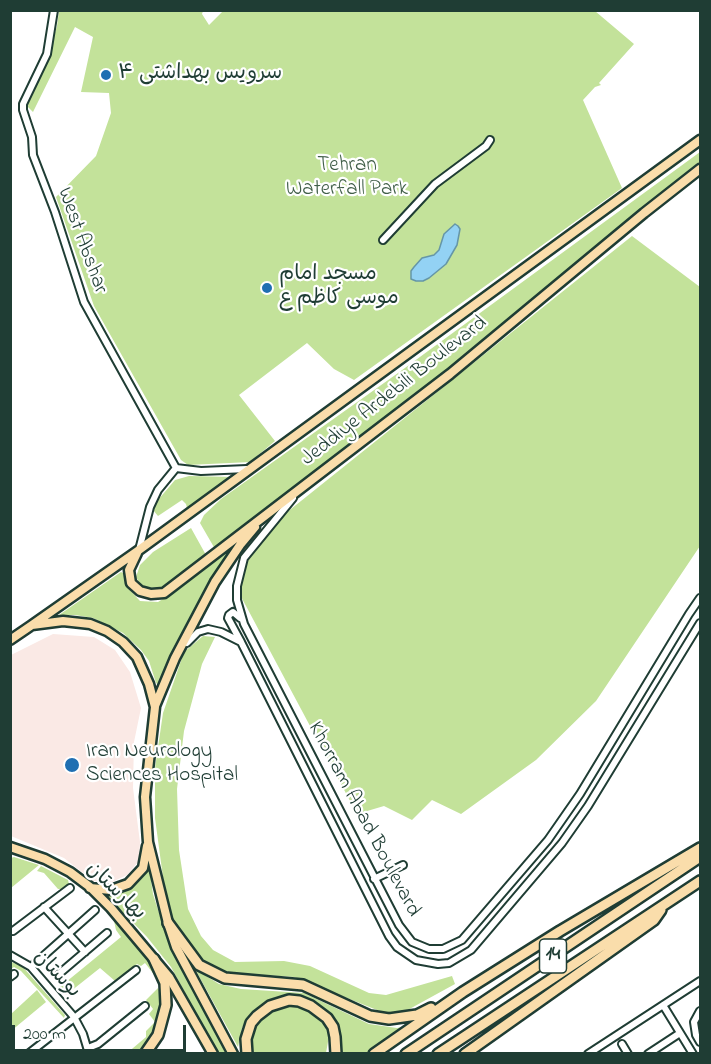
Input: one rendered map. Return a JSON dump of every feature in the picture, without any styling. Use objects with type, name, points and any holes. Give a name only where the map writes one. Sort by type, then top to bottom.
[{"type":"highway","points":[[374,1053],[463,992],[560,931],[700,848]]},
{"type":"highway","name":"14","points":[[406,1053],[700,857]]},
{"type":"highway","name":"14","points":[[438,1053],[700,882]]},
{"type":"highway","points":[[467,1053],[654,920],[669,902]]},
{"type":"highway","points":[[168,923],[199,965],[210,972],[225,978],[303,985],[370,1016],[390,1019],[417,1015],[463,992]]},
{"type":"highway","points":[[145,1053],[158,1035],[166,1005],[165,983],[154,959]]},
{"type":"highway","points":[[247,1053],[246,1038],[257,1016],[270,1006],[289,1000],[311,1006],[327,1018],[333,1027],[336,1053]]},
{"type":"main road","name":"Jeddiye Ardebili Boulevard","points":[[10,640],[140,550],[700,140]]},
{"type":"main road","name":"Jeddiye Ardebili Boulevard","points":[[140,550],[129,570],[132,583],[140,591],[151,594],[164,593],[450,374],[700,169]]},
{"type":"main road","points":[[233,1053],[176,947],[148,842],[145,797],[155,706],[176,658],[215,582],[240,545],[269,512]]},
{"type":"main road","points":[[32,625],[63,621],[90,624],[107,631],[123,642],[137,657],[149,684],[155,706]]},
{"type":"main road","points":[[90,887],[111,890],[128,884],[143,868],[148,842]]},
{"type":"main road","name":"بهارستان","points":[[10,847],[45,859],[70,872],[90,887],[111,908],[174,986],[213,1053]]},
{"type":"street","name":"West Abshar","points":[[54,10],[46,54],[23,110],[32,137],[33,155],[55,212],[84,302],[176,468]]},
{"type":"street","points":[[384,240],[435,184],[486,146],[490,140]]},
{"type":"street","points":[[140,550],[150,507],[158,490],[176,468],[201,471],[250,469]]},
{"type":"street","name":"Khorram Abad Boulevard","points":[[244,624],[237,600],[237,586],[244,558],[300,489]]},
{"type":"street","name":"Khorram Abad Boulevard","points":[[700,598],[555,831],[462,940],[443,949],[429,949],[412,942],[404,934],[363,859],[244,624],[237,613],[233,612],[228,618],[354,864],[371,902],[397,947],[416,960],[427,963],[449,963],[471,950],[562,843],[588,806],[700,623]]},
{"type":"street","points":[[176,658],[192,636],[208,629],[221,632],[241,642]]},
{"type":"street","points":[[354,864],[363,859]]},
{"type":"street","points":[[374,879],[404,865]]},
{"type":"street","points":[[13,931],[70,888]]},
{"type":"street","points":[[44,907],[85,952]]},
{"type":"street","points":[[31,967],[95,910]]},
{"type":"street","points":[[60,973],[107,933]]},
{"type":"street","name":"بوستان","points":[[10,954],[31,967],[74,1017],[83,1034],[88,1051]]},
{"type":"street","points":[[28,1053],[136,970]]},
{"type":"street","points":[[588,1053],[700,981]]},
{"type":"street","points":[[663,1005],[693,1053]]},
{"type":"street","points":[[88,1051],[145,1006]]},
{"type":"street","points":[[700,1011],[694,1022],[696,1035],[700,1042]]},
{"type":"street","points":[[648,1053],[680,1034]]},
{"type":"street","points":[[622,1044],[628,1053]]},
{"type":"shaded area","name":"Iran Neurology Sciences Hospital","points":[[53,634],[94,637],[115,650],[130,672],[141,708],[134,742],[133,788],[140,842],[139,861],[127,875],[112,882],[93,881],[64,858],[11,836],[11,655]]},
{"type":"green space","name":"Tehran Waterfall Park","points":[[224,10],[595,11],[634,44],[599,83],[601,85],[595,87],[583,100],[622,188],[354,380],[334,369],[307,343],[239,395],[275,441],[250,462],[188,465],[181,460],[94,306],[56,197],[96,156],[111,113],[109,93],[81,92],[93,37],[75,27],[33,112],[27,106],[45,66],[59,11],[203,11],[202,14],[209,25]]},
{"type":"green space","points":[[700,152],[700,163],[636,213],[449,370],[215,549],[200,523],[204,515],[221,499],[398,373]]},
{"type":"green space","points":[[632,236],[700,287],[700,546],[596,701],[536,760],[461,814],[432,800],[412,820],[384,806],[357,814],[238,591],[243,564],[266,529]]},
{"type":"green space","points":[[189,476],[233,477],[187,508],[182,500],[158,516],[153,510],[158,500],[175,480]]},
{"type":"green space","points":[[254,527],[202,595],[175,647],[160,686],[156,683],[149,661],[123,633],[93,618],[59,615],[121,572],[128,588],[140,601],[158,602],[214,562]]},
{"type":"green space","points":[[191,528],[206,555],[164,587],[148,589],[140,584],[136,577],[140,565],[153,552]]},
{"type":"green space","points":[[203,636],[215,637],[202,664],[184,731],[177,789],[179,850],[188,909],[201,936],[213,950],[235,962],[284,961],[310,966],[369,993],[386,995],[452,976],[455,984],[404,1012],[382,1012],[294,977],[232,973],[206,966],[188,949],[172,922],[164,885],[155,818],[155,768],[163,713],[184,652]]},
{"type":"green space","points":[[11,858],[39,865],[11,888]]},
{"type":"green space","points":[[148,859],[153,894],[167,938],[228,1053],[218,1053],[171,967],[147,937],[103,892],[123,890],[132,886],[146,872]]},
{"type":"green space","points":[[41,866],[68,880],[69,884],[58,889],[44,873],[37,871]]},
{"type":"green space","points":[[114,921],[148,959],[158,975],[156,977],[145,963],[141,966],[137,964],[115,981],[100,968],[66,995],[57,983],[59,975],[66,982],[121,937]]},
{"type":"green space","points":[[11,962],[22,966],[65,1015],[64,1018],[21,971],[14,967],[11,969]]},
{"type":"green space","points":[[195,969],[219,984],[241,989],[304,993],[369,1024],[397,1028],[412,1025],[373,1053],[339,1053],[327,1013],[321,1006],[306,998],[276,997],[250,1014],[242,1028],[238,1047]]},
{"type":"green space","points":[[158,988],[161,995],[160,1014],[155,1029],[147,1044],[138,1053],[126,1054],[146,1037],[146,1031],[155,1022],[149,1014],[153,1009],[146,1000]]},
{"type":"green space","points":[[37,990],[46,1002],[11,1031],[11,1014]]},
{"type":"green space","points":[[289,1005],[302,1007],[315,1014],[325,1024],[329,1036],[326,1053],[250,1053],[251,1035],[255,1026],[270,1011]]},
{"type":"water","points":[[455,224],[460,229],[457,245],[446,264],[423,281],[411,279],[411,271],[414,267],[422,258],[434,255],[439,250],[444,234]]},
{"type":"place","name":"سرویس بهداشتی ۴","points":[[106,75]]},
{"type":"place","name":"مسجد امام موسی کاظم ع","points":[[267,288]]},
{"type":"place","name":"Iran Neurology Sciences Hospital","points":[[72,765]]}]
